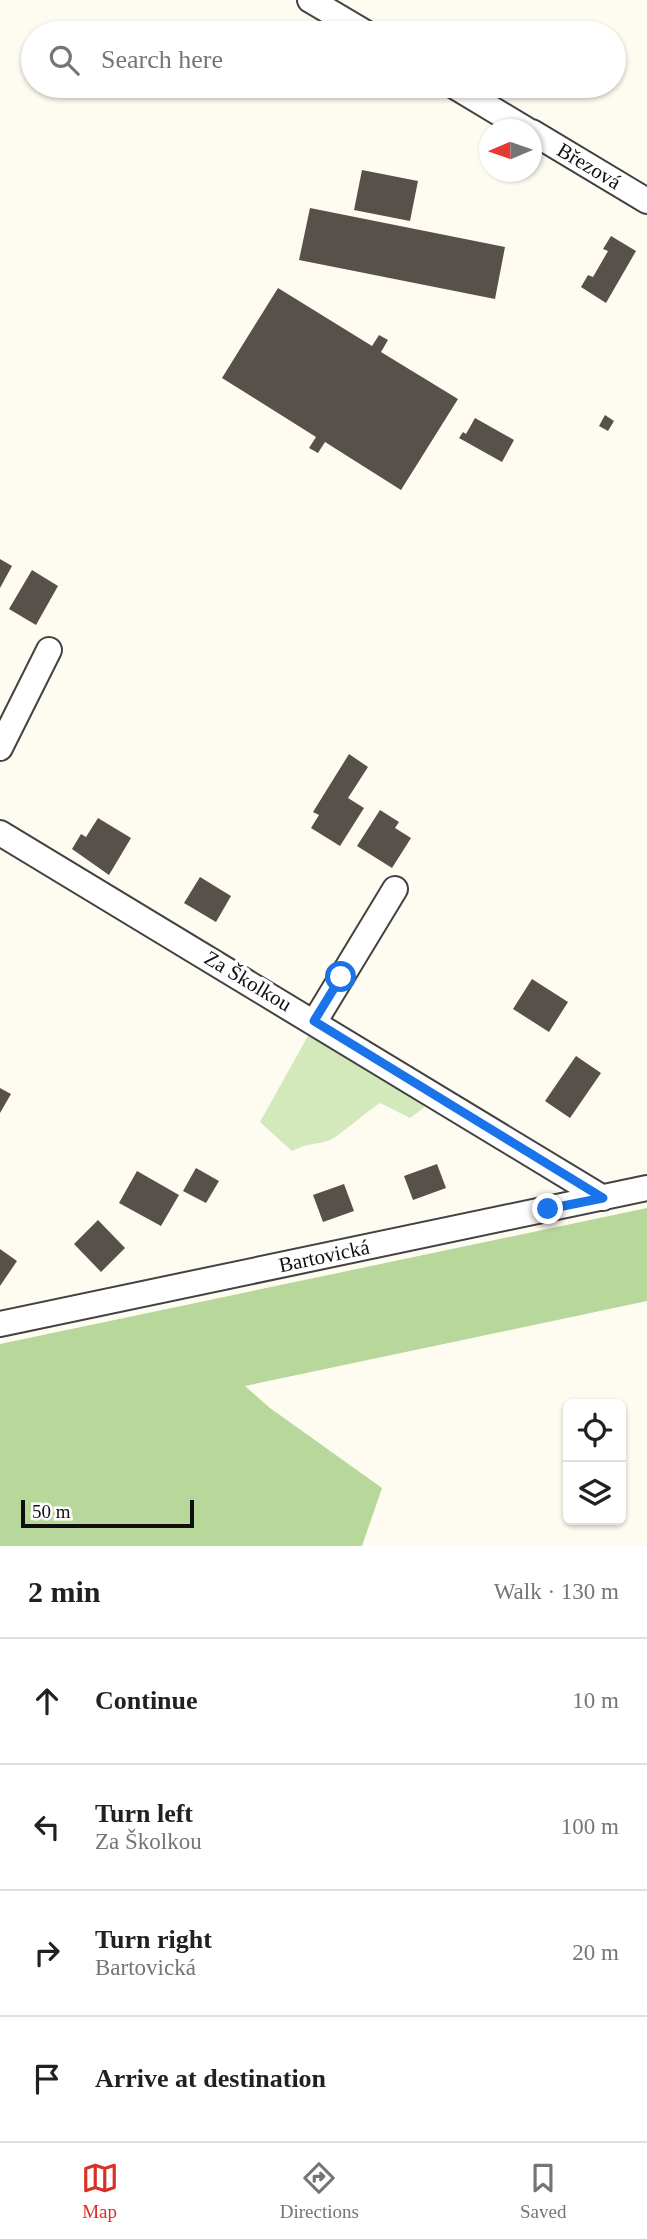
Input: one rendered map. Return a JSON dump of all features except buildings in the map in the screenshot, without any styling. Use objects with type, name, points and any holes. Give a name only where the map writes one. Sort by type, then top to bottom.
[{"type":"street","points":[[310,0],[346,21]]},
{"type":"street","name":"Březová","points":[[474,98],[509,119]]},
{"type":"street","name":"Březová","points":[[542,139],[647,201]]},
{"type":"street","points":[[0,748],[49,650]]},
{"type":"street","name":"Za Školkou","points":[[0,832],[603,1198]]},
{"type":"street","points":[[314,1021],[396,889]]},
{"type":"street","name":"Bartovická","points":[[0,1324],[647,1188]]},
{"type":"green space","points":[[309,1034],[430,1103],[410,1118],[380,1103],[334,1138],[292,1151],[260,1122]]},
{"type":"green space","points":[[647,1208],[647,1301],[245,1386],[270,1408],[382,1488],[362,1546],[0,1546],[0,1344]]},
{"type":"route","points":[[341,977],[314,1021],[603,1198],[548,1209]]}]
